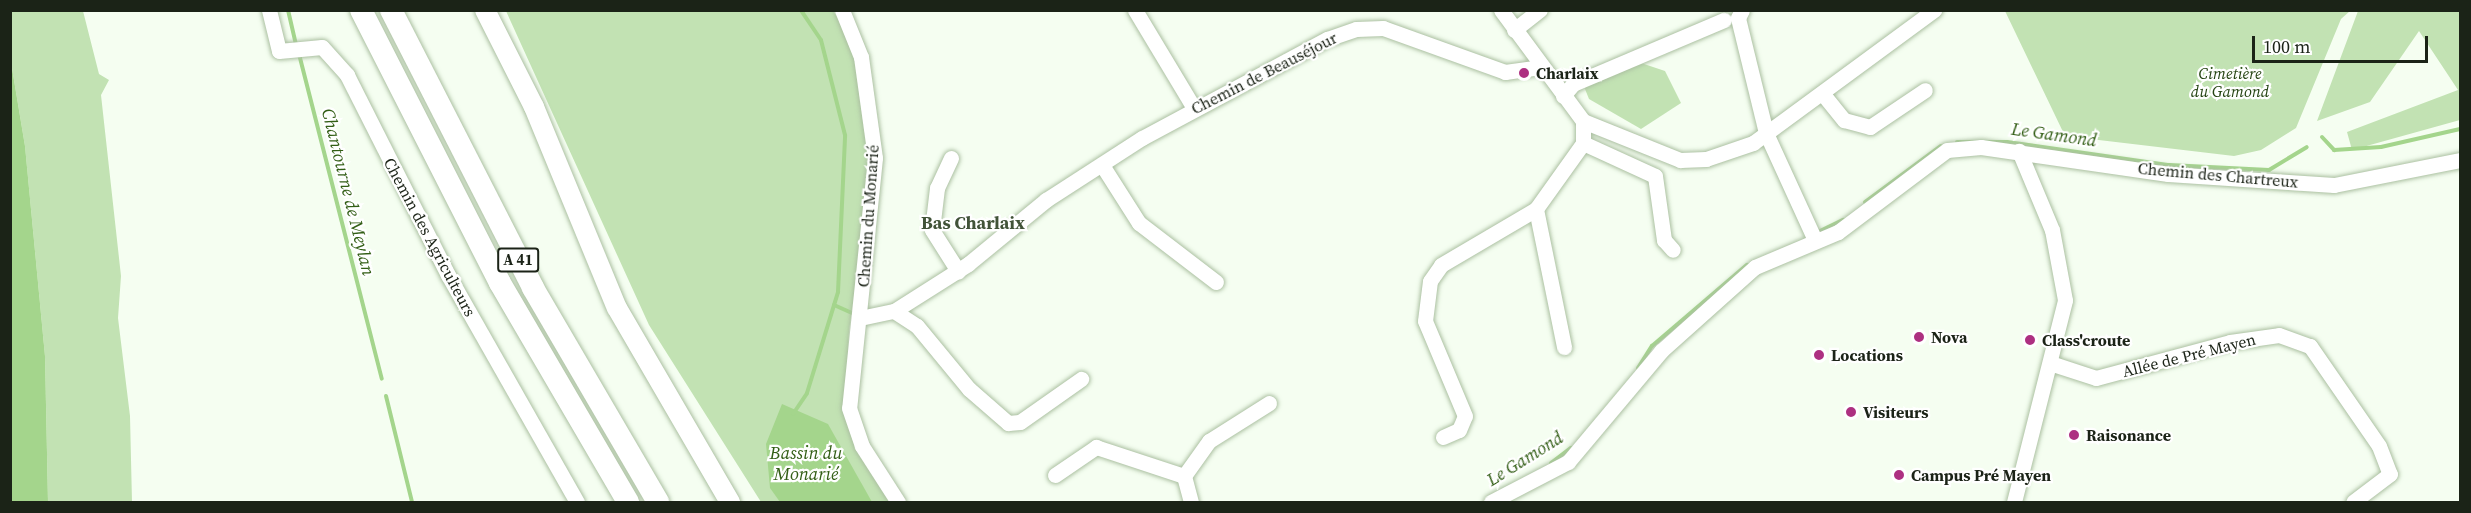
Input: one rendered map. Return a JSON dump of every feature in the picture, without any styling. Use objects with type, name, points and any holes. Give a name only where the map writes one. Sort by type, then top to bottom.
[{"type":"highway","points":[[361,10],[438,165]]},
{"type":"highway","name":"A 41","points":[[367,10],[438,165],[628,502]]},
{"type":"highway","name":"A 41","points":[[390,10],[533,288],[658,502]]},
{"type":"main road","points":[[485,10],[534,107],[617,308],[730,502]]},
{"type":"street","name":"Chemin des Agriculteurs","points":[[269,10],[279,51],[306,48],[331,53],[347,75],[448,275],[577,502]]},
{"type":"street","name":"Chemin du Monarié","points":[[842,10],[861,57],[875,148],[860,318]]},
{"type":"street","points":[[1135,10],[1194,108]]},
{"type":"street","points":[[1501,10],[1540,67],[1583,121],[1608,133],[1680,160],[1725,155],[1766,133],[1934,10]]},
{"type":"street","points":[[1514,30],[1540,10]]},
{"type":"street","points":[[1563,96],[1573,84],[1735,16],[1766,133],[1815,240]]},
{"type":"street","name":"Chemin de Beauséjour","points":[[860,318],[894,310],[958,271],[1046,200],[1194,108],[1356,29],[1399,31],[1505,72],[1540,67]]},
{"type":"street","points":[[1822,93],[1844,120],[1870,127],[1925,90]]},
{"type":"street","points":[[1443,437],[1459,430],[1465,416],[1425,321],[1430,281],[1441,265],[1536,209],[1583,143],[1583,121]]},
{"type":"street","points":[[1601,147],[1608,133]]},
{"type":"street","points":[[1583,143],[1601,147],[1655,176],[1664,240],[1673,250]]},
{"type":"street","name":"Chemin des Chartreux","points":[[1491,502],[1568,462],[1701,312],[1755,267],[1863,215],[1947,150],[2019,151],[2169,174],[2334,185],[2460,160]]},
{"type":"street","points":[[2014,502],[2065,300],[2052,230],[2019,151]]},
{"type":"street","points":[[951,158],[937,188],[932,230],[958,271]]},
{"type":"street","points":[[1102,165],[1139,223],[1216,282]]},
{"type":"street","points":[[1536,209],[1564,347]]},
{"type":"street","points":[[894,310],[917,326],[969,389],[1008,423],[1020,422],[1081,379]]},
{"type":"street","points":[[860,318],[849,408],[862,446],[898,502]]},
{"type":"street","name":"Allée de Pré Mayen","points":[[2050,363],[2096,378],[2230,342],[2279,335],[2310,346],[2379,446],[2390,474],[2353,502]]},
{"type":"street","points":[[1184,476],[1209,441],[1269,403]]},
{"type":"street","points":[[1055,475],[1096,447],[1184,476]]},
{"type":"street","points":[[1184,476],[1191,502]]},
{"type":"green space","points":[[10,11],[83,11],[99,74],[109,80],[101,95],[121,276],[118,318],[130,416],[132,502],[48,502],[45,356],[25,146],[11,62]]},
{"type":"green space","name":"Bassin du Monarié","points":[[506,11],[833,11],[853,40],[872,168],[849,331],[845,417],[893,502],[761,502],[649,325]]},
{"type":"green space","name":"Cimetière du Gamond","points":[[2005,11],[2350,11],[2341,19],[2296,128],[2261,150],[2234,156],[2065,136]]},
{"type":"green space","points":[[2358,11],[2460,11],[2460,120],[2352,150],[2347,132],[2458,90],[2419,31],[2370,102],[2317,121]]},
{"type":"green space","points":[[1638,62],[1665,71],[1681,103],[1641,129],[1589,99],[1583,84]]},
{"type":"water","points":[[11,62],[25,146],[45,356],[48,502],[11,502]]},
{"type":"water","name":"Bassin du Monarié","points":[[782,404],[828,424],[872,502],[780,502],[770,488],[766,444]]},
{"type":"waterway","name":"Chantourne de Meylan","points":[[288,10],[296,44]]},
{"type":"waterway","points":[[793,414],[807,393],[838,292],[845,135],[821,40],[801,10]]},
{"type":"waterway","name":"Chantourne de Meylan","points":[[299,54],[382,379]]},
{"type":"waterway","name":"Le Gamond","points":[[2322,137],[2334,150],[2381,147],[2460,129]]},
{"type":"waterway","name":"Le Gamond","points":[[1957,142],[2007,142],[2169,165],[2269,170],[2307,147]]},
{"type":"waterway","name":"Le Gamond","points":[[1865,202],[1941,146]]},
{"type":"waterway","name":"Le Gamond","points":[[1818,232],[1843,220]]},
{"type":"waterway","name":"Le Gamond","points":[[1638,368],[1652,346],[1747,265]]},
{"type":"waterway","points":[[834,305],[856,315]]},
{"type":"waterway","name":"Chantourne de Meylan","points":[[386,396],[412,502]]},
{"type":"waterway","name":"Le Gamond","points":[[1551,463],[1571,448]]},
{"type":"place","name":"Charlaix","points":[[1524,73]]},
{"type":"place","name":"Nova","points":[[1919,337]]},
{"type":"place","name":"Class'croute","points":[[2030,340]]},
{"type":"place","name":"Locations","points":[[1819,355]]},
{"type":"place","name":"Visiteurs","points":[[1851,412]]},
{"type":"place","name":"Raisonance","points":[[2074,435]]},
{"type":"place","name":"Campus Pré Mayen","points":[[1899,475]]},
{"type":"district","name":"Bas Charlaix","points":[[973,223]]}]
